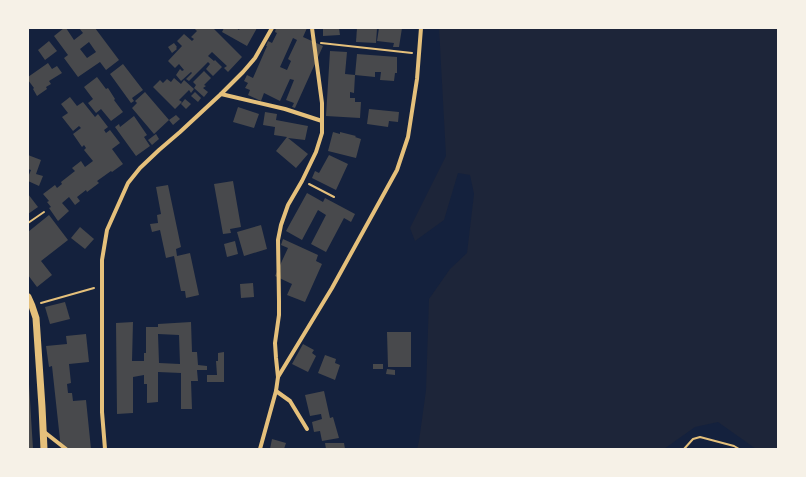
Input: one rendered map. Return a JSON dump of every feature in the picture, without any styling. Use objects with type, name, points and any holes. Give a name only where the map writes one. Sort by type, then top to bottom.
[{"type":"street","points":[[105,449],[102,412],[102,260],[107,230],[128,183],[140,168],[221,94],[255,58],[272,28]]},
{"type":"street","points":[[260,449],[276,391],[278,377],[275,343],[279,308],[278,240],[281,225],[288,205],[316,152],[322,133],[322,103],[312,28]]},
{"type":"street","points":[[278,377],[332,288],[397,170],[408,137],[422,28]]},
{"type":"street","points":[[221,94],[285,109],[322,121]]},
{"type":"street","points":[[28,298],[36,318],[44,449]]},
{"type":"street","points":[[276,391],[290,401],[307,429]]},
{"type":"street","points":[[43,432],[66,449]]},
{"type":"path","points":[[314,42],[419,54]]},
{"type":"path","points":[[302,181],[334,197]]},
{"type":"path","points":[[28,223],[44,212]]},
{"type":"path","points":[[32,306],[102,286]]},
{"type":"path","points":[[684,449],[693,440],[700,437],[734,446],[739,449]]},
{"type":"shaded area","points":[[439,28],[778,28],[778,449],[756,449],[718,422],[695,427],[664,449],[417,449],[426,390],[429,299],[450,269],[467,253],[474,194],[470,175],[458,173],[444,220],[415,241],[410,228],[446,156]]},
{"type":"building","points":[[66,28],[74,40],[83,33],[79,28],[95,28],[119,60],[106,70],[100,62],[78,77],[64,58],[68,55],[54,36]],"holes":[[[89,42],[96,52],[87,58],[80,49]]]},
{"type":"building","points":[[194,28],[213,28],[242,57],[228,72],[224,68],[227,66],[212,52],[208,56],[222,67],[213,76],[206,69],[210,64],[208,62],[189,81],[186,79],[192,73],[191,72],[181,81],[176,75],[180,69],[182,71],[184,70],[179,64],[175,68],[168,61],[182,46],[177,41],[184,34],[192,41],[194,39],[191,37],[197,31]]},
{"type":"building","points":[[224,28],[236,28],[239,30],[240,28],[257,28],[247,46],[222,32]]},
{"type":"building","points":[[276,28],[307,28],[303,37],[323,46],[295,108],[292,107],[294,103],[286,100],[294,80],[290,79],[280,101],[264,93],[261,101],[248,95],[250,90],[245,88],[248,83],[244,81],[247,75],[253,78],[268,41],[272,43],[277,33],[275,32]],"holes":[[[293,38],[297,40],[288,59],[291,61],[287,70],[280,67]]]},
{"type":"building","points":[[323,28],[339,28],[340,35],[323,36]]},
{"type":"building","points":[[357,28],[377,28],[376,43],[356,42]]},
{"type":"building","points":[[379,28],[402,28],[399,47],[393,47],[394,43],[377,41]]},
{"type":"building","points":[[49,41],[57,51],[45,60],[38,50]]},
{"type":"building","points":[[174,43],[177,49],[172,53],[168,47]]},
{"type":"building","points":[[330,51],[347,52],[345,74],[355,75],[354,93],[350,92],[350,98],[355,98],[355,102],[361,102],[360,118],[326,116]]},
{"type":"building","points":[[357,54],[397,57],[397,73],[395,73],[394,81],[380,80],[381,72],[375,72],[375,77],[355,75]]},
{"type":"building","points":[[48,63],[52,69],[57,66],[62,73],[49,81],[51,84],[46,87],[47,89],[37,96],[33,89],[34,88],[28,80],[28,77]]},
{"type":"building","points":[[123,64],[143,90],[132,98],[134,101],[131,103],[110,74]]},
{"type":"building","points":[[204,71],[211,78],[204,85],[206,86],[203,88],[208,92],[204,97],[194,88],[196,85],[193,82]]},
{"type":"building","points":[[97,77],[106,89],[108,88],[115,99],[114,100],[123,112],[111,121],[101,109],[96,113],[88,103],[93,99],[84,87]]},
{"type":"building","points":[[174,78],[181,84],[184,80],[194,89],[191,93],[189,90],[179,100],[182,102],[175,109],[153,87],[160,80],[163,83],[167,79],[171,82]]},
{"type":"building","points":[[145,92],[169,120],[154,134],[132,108],[137,103],[135,101]]},
{"type":"building","points":[[195,92],[201,98],[198,102],[191,96]]},
{"type":"building","points":[[70,97],[77,106],[83,102],[95,117],[98,114],[108,127],[104,130],[106,133],[110,130],[120,143],[112,149],[123,164],[97,181],[99,183],[87,192],[86,190],[77,197],[80,201],[75,205],[69,197],[62,203],[69,211],[58,221],[49,208],[51,207],[47,202],[49,201],[43,194],[55,185],[57,188],[62,184],[61,182],[75,171],[72,168],[81,161],[85,167],[93,161],[84,150],[86,148],[84,145],[82,147],[73,134],[81,128],[79,126],[73,131],[62,117],[68,113],[61,104]]},
{"type":"building","points":[[185,99],[191,104],[186,109],[181,104]]},
{"type":"building","points":[[238,107],[259,114],[254,128],[233,122]]},
{"type":"building","points":[[369,109],[399,112],[398,122],[389,121],[388,127],[367,124]]},
{"type":"building","points":[[265,112],[277,114],[276,120],[308,126],[305,140],[288,138],[308,154],[296,168],[276,151],[287,137],[274,135],[275,127],[263,125]]},
{"type":"building","points":[[176,115],[180,119],[173,125],[169,120]]},
{"type":"building","points":[[134,116],[147,135],[144,137],[150,146],[136,156],[115,127],[119,124],[120,127]]},
{"type":"building","points":[[333,132],[356,136],[355,137],[361,139],[356,158],[328,151]]},
{"type":"building","points":[[156,134],[159,139],[152,145],[148,140]]},
{"type":"building","points":[[28,155],[41,160],[36,174],[43,176],[39,186],[28,181],[31,170],[28,169]]},
{"type":"building","points":[[329,155],[348,164],[336,190],[312,178],[315,171],[319,173]]},
{"type":"building","points":[[233,181],[241,227],[230,229],[231,233],[223,234],[214,184]]},
{"type":"building","points":[[168,185],[181,247],[176,249],[177,256],[190,253],[199,295],[186,298],[185,291],[181,291],[174,256],[166,258],[160,230],[152,232],[150,224],[158,223],[157,215],[161,214],[156,187]]},
{"type":"building","points":[[307,193],[323,202],[325,198],[355,214],[351,222],[344,218],[326,252],[311,244],[326,215],[318,210],[302,240],[286,231]]},
{"type":"building","points":[[28,194],[38,207],[28,214]]},
{"type":"building","points":[[49,215],[68,240],[41,261],[52,275],[37,287],[28,275],[28,232]]},
{"type":"building","points":[[261,225],[267,249],[244,256],[237,232]]},
{"type":"building","points":[[80,227],[94,239],[85,249],[71,238]]},
{"type":"building","points":[[283,239],[318,255],[316,261],[322,264],[305,302],[287,295],[292,284],[275,276],[288,248],[281,245]]},
{"type":"building","points":[[235,241],[238,254],[227,257],[224,244]]},
{"type":"building","points":[[253,283],[254,297],[241,298],[240,284]]},
{"type":"building","points":[[65,302],[70,319],[50,324],[45,307]]},
{"type":"building","points":[[133,322],[132,361],[144,361],[144,353],[146,353],[146,327],[158,327],[158,324],[191,322],[192,352],[197,352],[198,365],[207,366],[207,370],[197,370],[198,381],[191,381],[192,409],[181,409],[181,373],[158,372],[158,402],[147,403],[147,384],[144,384],[144,375],[133,377],[133,413],[117,414],[116,323]],"holes":[[[158,334],[179,335],[180,364],[159,363]]]},
{"type":"building","points":[[387,332],[411,332],[411,367],[388,367]]},
{"type":"building","points":[[86,334],[89,362],[69,364],[71,383],[67,384],[68,393],[72,393],[73,401],[86,400],[91,449],[61,449],[52,366],[49,367],[46,346],[67,344],[66,336]]},
{"type":"building","points":[[303,344],[314,350],[312,353],[316,356],[308,372],[292,364]]},
{"type":"building","points":[[224,352],[224,382],[207,382],[207,375],[217,375],[216,361],[218,361],[218,353]]},
{"type":"building","points":[[325,355],[336,359],[335,363],[340,365],[335,380],[318,373]]},
{"type":"building","points":[[373,364],[383,364],[383,369],[373,369]]},
{"type":"building","points":[[387,369],[395,370],[395,375],[386,374]]},
{"type":"building","points":[[29,384],[33,449],[28,449]]},
{"type":"building","points":[[324,391],[330,418],[333,417],[339,438],[322,441],[320,431],[314,432],[312,422],[322,419],[321,414],[310,416],[305,395]]},
{"type":"building","points":[[272,439],[286,443],[284,449],[270,449]]},
{"type":"building","points":[[325,443],[344,443],[345,449],[326,449]]}]
